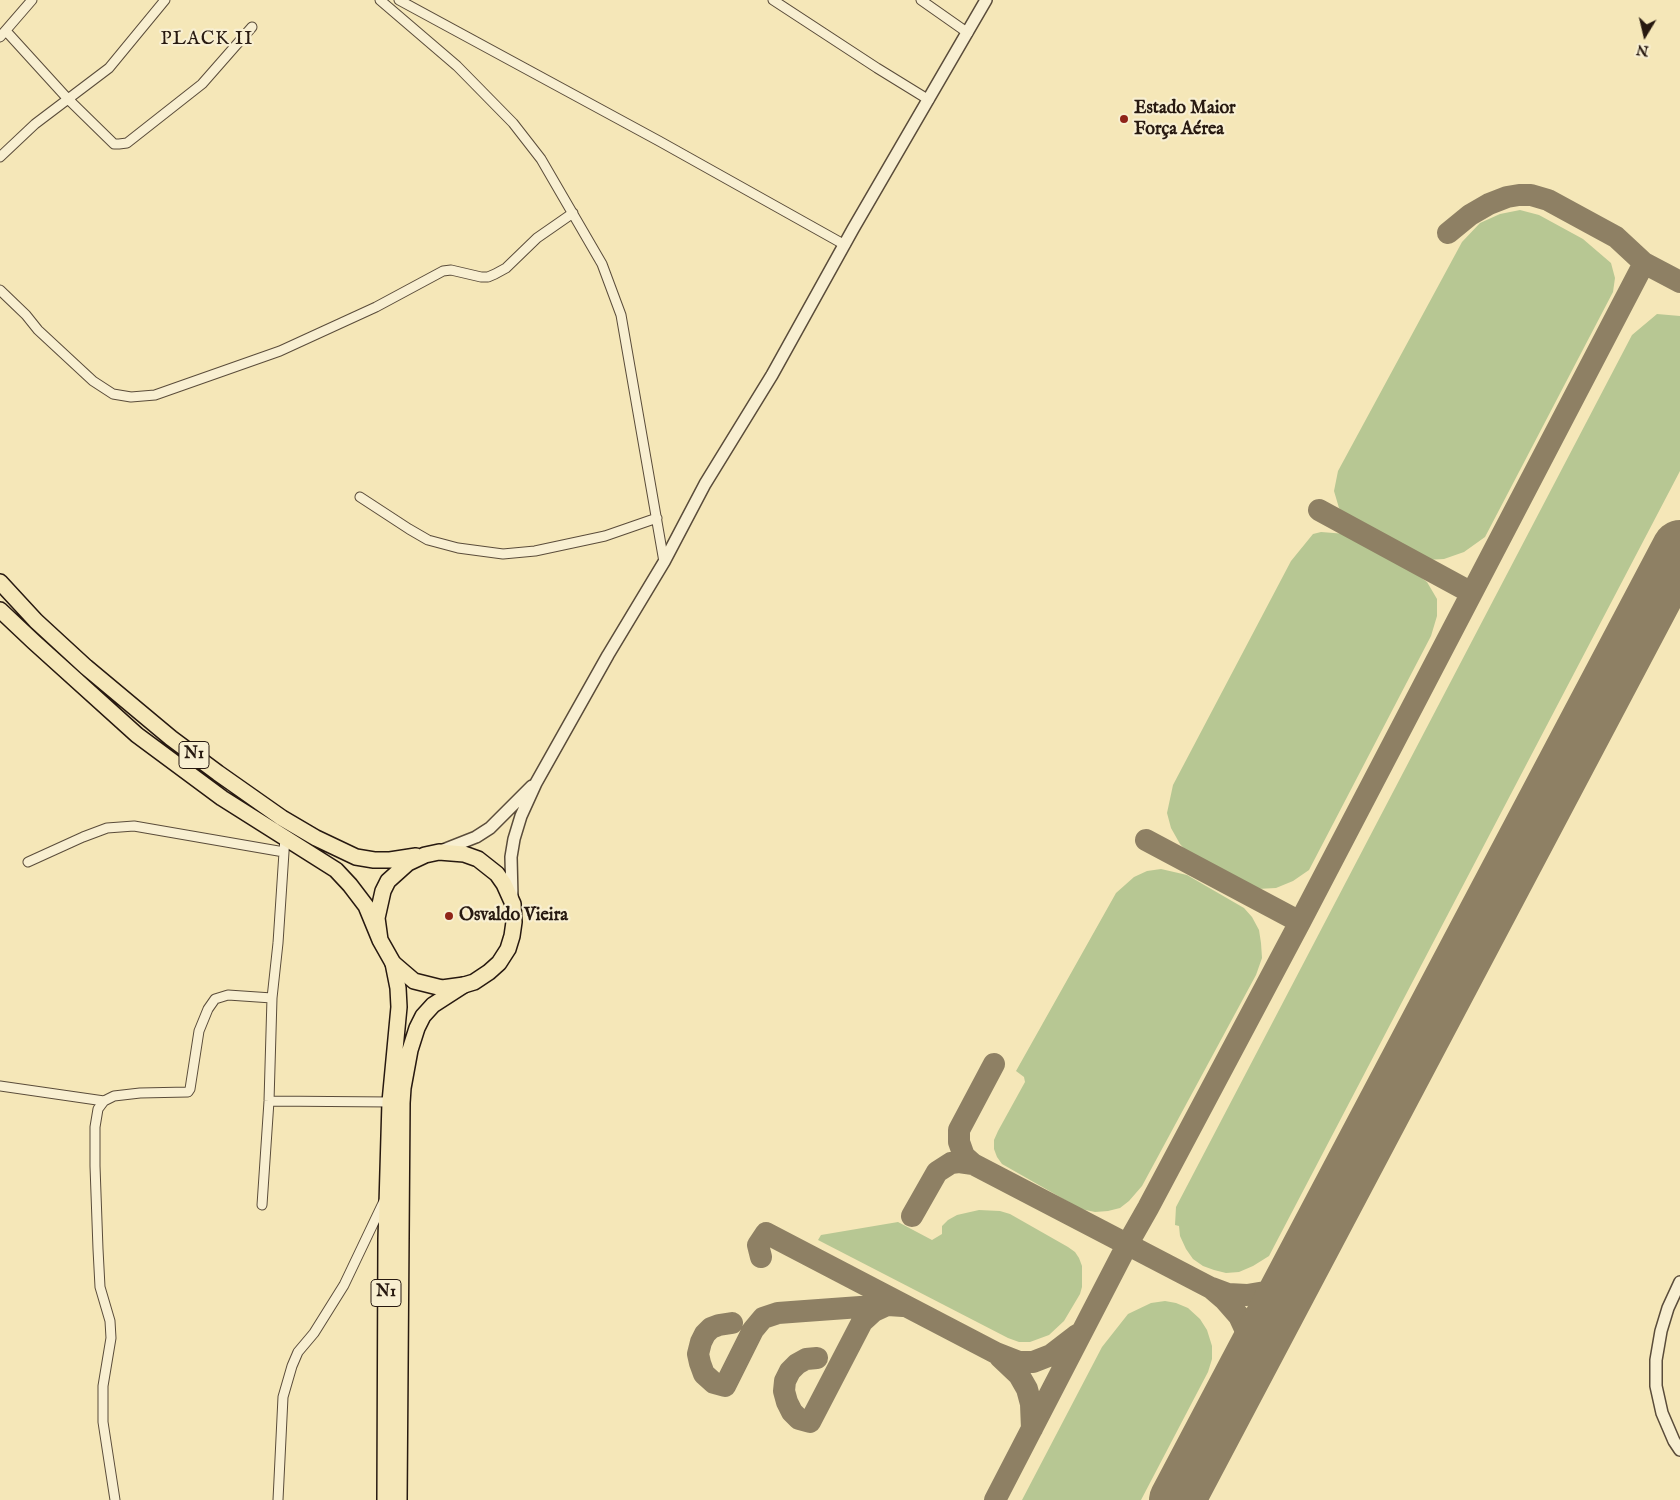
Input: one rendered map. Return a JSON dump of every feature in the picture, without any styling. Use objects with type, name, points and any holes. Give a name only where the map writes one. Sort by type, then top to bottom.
[{"type":"main road","name":"N1","points":[[0,582],[36,621],[100,679],[187,750],[282,818],[316,838],[356,857],[390,860],[432,853]]},
{"type":"main road","name":"N1","points":[[0,610],[137,735],[285,844],[336,870],[366,906],[380,940]]},
{"type":"main road","points":[[432,853],[464,854],[478,859],[504,884],[513,904],[514,922],[508,949],[499,963],[490,972],[474,982],[464,985],[442,988],[414,981],[393,963],[380,940],[377,918],[383,891],[388,881],[408,863],[432,853]]},
{"type":"main road","name":"N1","points":[[385,1500],[387,1194],[390,1102],[399,1007],[398,988],[393,963]]},
{"type":"main road","name":"N1","points":[[399,1500],[402,1104],[404,1088],[410,1050],[423,1016],[433,1005],[464,985]]},
{"type":"street","points":[[32,0],[3,34],[114,144],[127,142],[202,84],[252,27]]},
{"type":"street","points":[[0,157],[35,124],[109,68],[165,0]]},
{"type":"street","points":[[380,0],[457,66],[513,123],[541,159],[602,264],[621,315],[664,562]]},
{"type":"street","points":[[399,0],[650,136],[845,245]]},
{"type":"street","points":[[774,0],[929,100]]},
{"type":"street","points":[[921,0],[968,32]]},
{"type":"street","points":[[513,904],[511,857],[514,839],[521,816],[536,784],[608,655],[664,562],[705,484],[759,398],[986,0]]},
{"type":"street","points":[[0,290],[26,315],[38,330],[93,381],[113,394],[131,397],[155,395],[280,352],[376,307],[443,271],[451,270],[482,277],[495,274],[506,268],[537,238],[573,213]]},
{"type":"street","points":[[360,497],[428,540],[458,548],[503,554],[534,551],[605,536],[657,518]]},
{"type":"street","points":[[432,853],[461,844],[483,833],[536,784]]},
{"type":"street","points":[[28,862],[107,828],[134,826],[285,844],[272,998],[269,1101],[262,1205]]},
{"type":"street","points":[[115,1500],[104,1422],[103,1386],[111,1338],[110,1321],[100,1287],[95,1166],[95,1127],[98,1109],[104,1101],[114,1096],[140,1093],[188,1092],[199,1031],[208,1009],[215,999],[228,995],[272,998]]},
{"type":"street","points":[[0,1086],[104,1101]]},
{"type":"street","points":[[269,1101],[390,1102]]},
{"type":"street","points":[[278,1500],[283,1396],[292,1366],[298,1352],[314,1333],[344,1285],[387,1194]]},
{"type":"street","points":[[1680,1282],[1668,1308],[1661,1331],[1656,1360],[1656,1386],[1662,1413],[1680,1450]]},
{"type":"green space","points":[[1520,210],[1539,215],[1583,239],[1611,263],[1615,278],[1613,292],[1485,537],[1464,552],[1444,559],[1426,560],[1351,521],[1339,508],[1334,491],[1338,471],[1462,242],[1480,223],[1500,214]]},
{"type":"green space","points":[[1657,314],[1680,316],[1680,471],[1269,1256],[1239,1272],[1226,1273],[1203,1266],[1193,1259],[1180,1236],[1179,1226],[1175,1225],[1176,1207],[1632,335]]},
{"type":"green space","points":[[1321,532],[1346,534],[1415,573],[1427,582],[1437,599],[1437,616],[1431,636],[1309,870],[1293,881],[1276,888],[1257,889],[1243,885],[1189,854],[1180,844],[1171,828],[1167,813],[1173,785],[1291,561],[1313,534]]},
{"type":"green space","points":[[1161,869],[1187,875],[1244,908],[1252,917],[1259,930],[1262,958],[1256,975],[1142,1186],[1120,1208],[1095,1212],[1081,1209],[1002,1164],[994,1149],[994,1140],[1025,1082],[1024,1077],[1016,1071],[1116,893],[1134,877],[1147,871]]},
{"type":"green space","points":[[979,1210],[1000,1211],[1010,1214],[1068,1247],[1079,1258],[1082,1266],[1080,1294],[1064,1321],[1049,1335],[1030,1342],[1019,1342],[1008,1338],[818,1240],[821,1235],[898,1222],[932,1240],[942,1234],[942,1226],[948,1220],[957,1215]]},
{"type":"green space","points":[[1165,1301],[1188,1308],[1200,1319],[1207,1330],[1212,1346],[1212,1359],[1208,1372],[1141,1500],[1022,1500],[1102,1347],[1128,1314],[1151,1303]]},
{"type":"taxiway","points":[[1448,233],[1470,215],[1489,204],[1507,197],[1531,195],[1548,200],[1616,237],[1644,263],[1680,282]]},
{"type":"taxiway","points":[[995,1500],[1127,1245],[1300,922],[1644,263]]},
{"type":"taxiway","points":[[1319,510],[1470,592]]},
{"type":"taxiway","points":[[1146,840],[1300,922]]},
{"type":"taxiway","points":[[994,1064],[959,1130],[959,1142],[964,1156],[973,1164],[1211,1288],[1239,1316],[1245,1329],[1247,1341],[1242,1377]]},
{"type":"taxiway","points":[[912,1216],[937,1172],[951,1163],[973,1164]]},
{"type":"taxiway","points":[[761,1257],[758,1245],[766,1233],[996,1353],[1019,1362],[1033,1362],[1051,1355],[1077,1335]]},
{"type":"taxiway","points":[[1212,1288],[1228,1294],[1247,1295],[1265,1292],[1280,1284],[1309,1250]]},
{"type":"taxiway","points":[[817,1358],[806,1359],[797,1364],[790,1371],[785,1381],[784,1391],[792,1412],[799,1419],[810,1422],[862,1322],[874,1311],[887,1305]]},
{"type":"taxiway","points":[[732,1323],[711,1328],[705,1334],[698,1354],[704,1374],[714,1383],[725,1386],[753,1330],[763,1318],[778,1313],[888,1305],[903,1306]]},
{"type":"taxiway","points":[[1000,1357],[1019,1375],[1027,1389],[1031,1404],[1032,1429]]},
{"type":"runway","points":[[1177,1500],[1680,548]]},
{"type":"place","name":"Estado Maior Força Aérea","points":[[1124,119]]},
{"type":"place","name":"Osvaldo Vieira","points":[[449,916]]},
{"type":"district","name":"PLACK II","points":[[207,40]]}]
